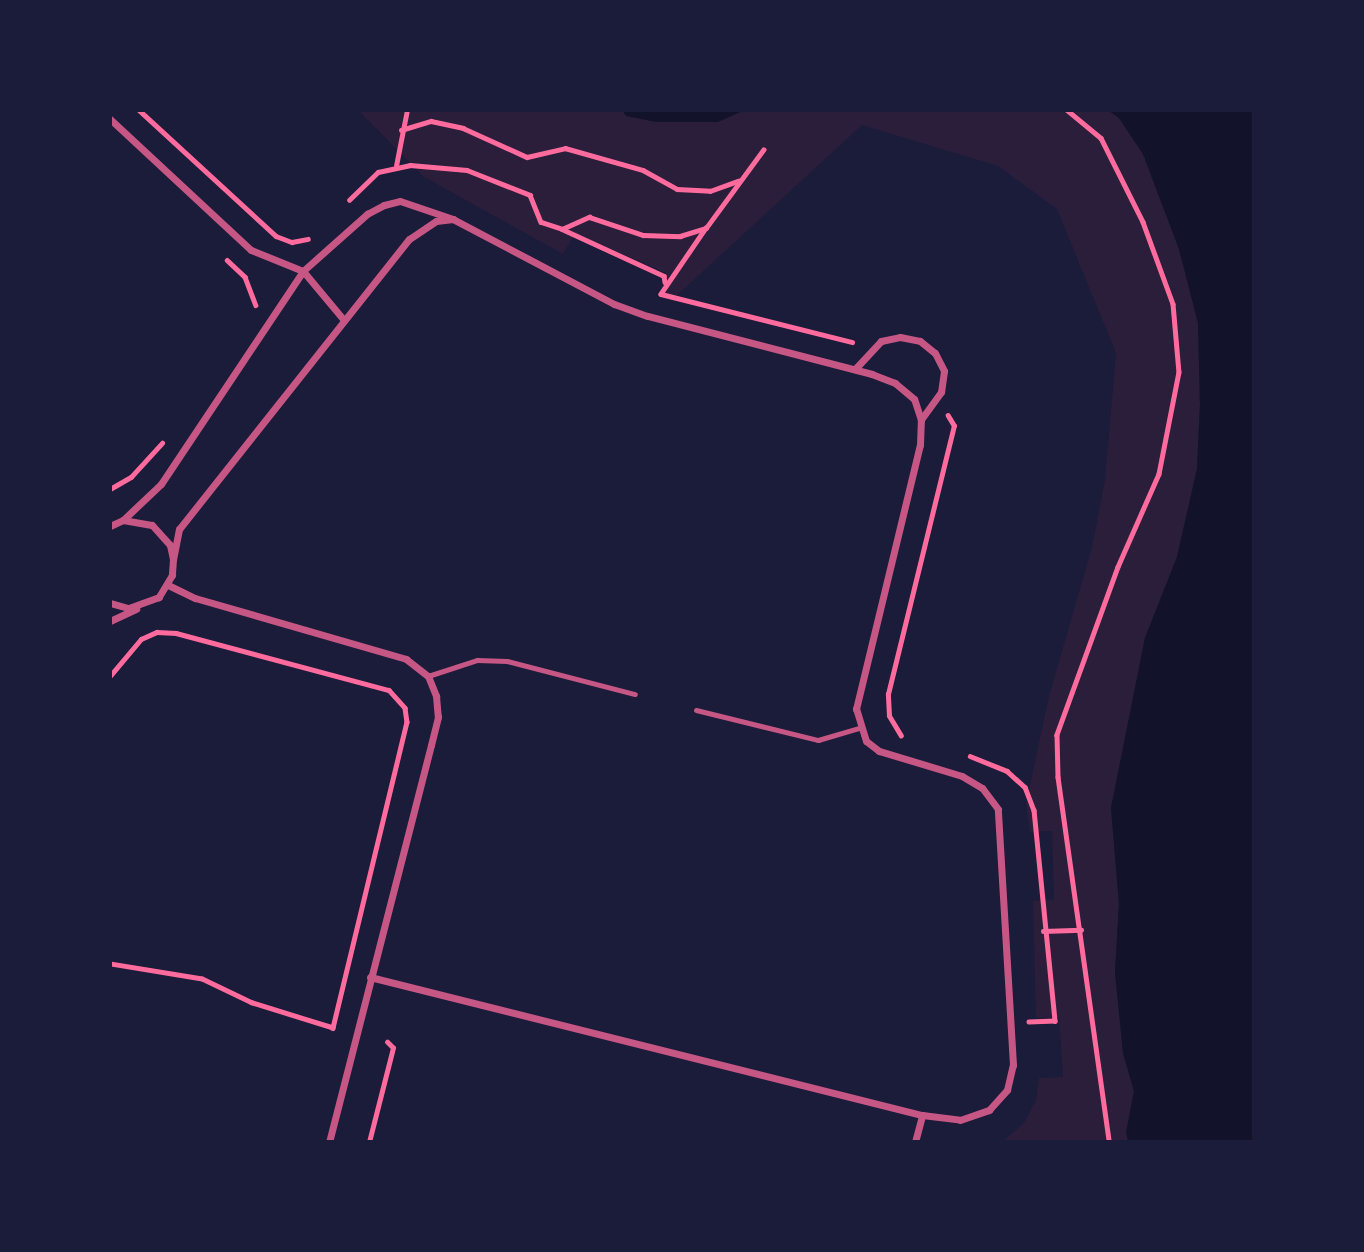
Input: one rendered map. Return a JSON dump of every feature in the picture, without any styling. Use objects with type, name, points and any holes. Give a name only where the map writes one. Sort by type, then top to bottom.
[{"type":"street","points":[[110,119],[251,250],[303,271],[344,319]]},
{"type":"street","points":[[110,526],[123,520],[161,484],[303,271],[367,214],[384,205],[400,201],[453,219],[647,316],[855,369],[895,383],[914,399],[921,421],[920,445],[858,688],[859,728],[879,751],[962,776],[982,788],[998,809],[1014,1024],[1013,1065],[1007,1090],[989,1110],[960,1120],[922,1115],[370,977]]},
{"type":"street","points":[[110,621],[143,606],[168,585],[179,529],[409,239],[429,224],[453,219]]},
{"type":"street","points":[[855,369],[881,341],[900,337],[920,341],[935,353],[944,371],[937,397],[921,421]]},
{"type":"street","points":[[123,520],[152,526],[170,545],[173,559]]},
{"type":"street","points":[[168,585],[195,598],[406,659],[428,676],[438,717],[329,1142]]},
{"type":"street","points":[[110,603],[143,606]]},
{"type":"street","points":[[915,1142],[922,1115]]},
{"type":"lane","points":[[428,676],[477,660],[507,661],[635,694]]},
{"type":"lane","points":[[696,710],[818,740],[859,728]]},
{"type":"path","points":[[396,166],[407,110]]},
{"type":"path","points":[[1067,110],[1101,138],[1143,222],[1173,304],[1179,372],[1158,474],[1118,567],[1057,735],[1058,777],[1109,1142]]},
{"type":"path","points":[[401,130],[431,121],[470,131],[527,157],[565,148],[643,170],[677,189],[710,191],[738,181]]},
{"type":"path","points":[[706,228],[763,150]]},
{"type":"path","points":[[562,229],[664,276],[666,283]]},
{"type":"path","points":[[699,238],[685,265],[666,283],[661,294],[852,342],[860,336]]},
{"type":"path","points":[[227,260],[253,289],[255,317]]},
{"type":"path","points":[[910,741],[894,728],[887,705],[954,426],[937,397]]},
{"type":"path","points":[[110,489],[131,477],[171,431]]},
{"type":"path","points":[[110,676],[141,639],[157,632],[176,633],[388,690],[405,708],[407,722],[333,1028],[252,1003],[202,979],[110,964]]},
{"type":"path","points":[[962,754],[1007,771],[1031,798],[1043,931],[1055,1021],[1014,1024]]},
{"type":"path","points":[[1043,931],[1081,930]]},
{"type":"path","points":[[369,1142],[393,1048],[387,1042]]},
{"type":"shaded area","points":[[358,110],[1108,110],[1119,118],[1143,154],[1179,249],[1198,323],[1200,404],[1197,469],[1177,557],[1145,638],[1111,808],[1119,904],[1115,972],[1123,1053],[1134,1091],[1128,1142],[1002,1142],[1024,1123],[1036,1100],[1039,1078],[1063,1077],[1059,1017],[1036,1018],[1033,901],[1054,900],[1052,831],[1030,832],[1026,804],[1049,696],[1092,547],[1105,480],[1116,353],[1057,209],[998,166],[862,125],[673,299],[659,295],[666,273],[575,233],[563,254],[424,177]]},
{"type":"shaded area","points":[[622,110],[745,110],[718,122],[656,122],[626,116]]},
{"type":"shaded area","points":[[1108,110],[1254,110],[1254,1142],[1128,1142],[1126,1132],[1134,1091],[1123,1053],[1115,972],[1119,904],[1111,808],[1145,638],[1177,557],[1197,469],[1200,404],[1198,323],[1179,249],[1143,154],[1119,118]]}]
